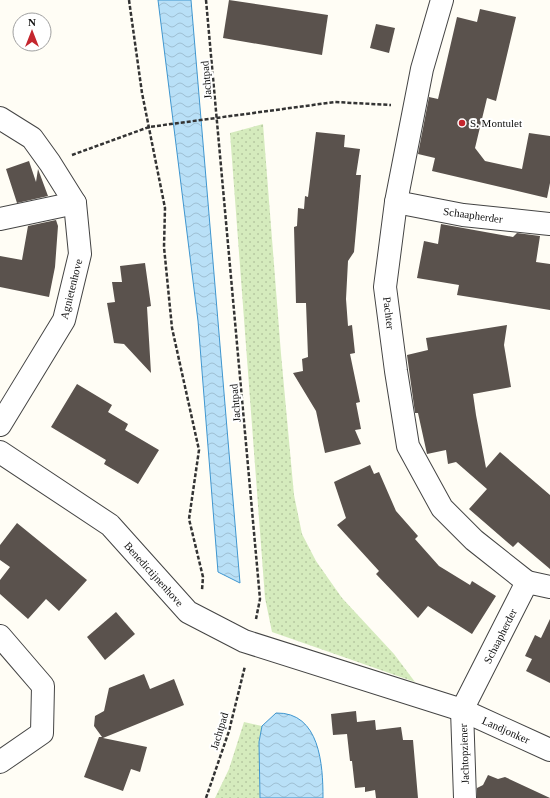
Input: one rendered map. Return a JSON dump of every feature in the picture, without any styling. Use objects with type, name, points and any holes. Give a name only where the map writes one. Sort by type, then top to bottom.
[{"type":"street","name":"Pachter","points":[[442,0],[422,69],[396,202],[385,287],[396,371],[408,446],[442,508],[474,540],[527,582]]},
{"type":"street","name":"Agnietenhove","points":[[0,118],[32,138],[50,163],[75,203],[80,254],[64,320],[0,425]]},
{"type":"street","name":"Schaapherder","points":[[396,202],[463,215],[550,224]]},
{"type":"street","points":[[0,219],[75,203]]},
{"type":"street","name":"Benedictijnenhove","points":[[0,452],[110,525],[188,612],[201,620],[251,643],[462,710]]},
{"type":"street","name":"Schaapherder","points":[[462,710],[527,582]]},
{"type":"street","points":[[527,582],[550,587]]},
{"type":"street","points":[[0,636],[43,686],[42,733],[0,762]]},
{"type":"street","name":"Landjonker","points":[[462,710],[550,750]]},
{"type":"street","name":"Jachtopziener","points":[[462,710],[465,798]]},
{"type":"path","points":[[129,0],[142,93],[165,208],[164,247],[172,328],[199,450],[189,519],[203,577],[201,620]]},
{"type":"path","name":"Jachtpad","points":[[206,0],[218,119],[260,599],[251,643],[229,731],[206,798]]},
{"type":"path","points":[[50,163],[149,127],[218,119],[238,114],[336,102],[415,106]]},
{"type":"green space","points":[[263,124],[281,354],[294,495],[302,534],[316,561],[342,598],[394,654],[415,682],[272,632],[265,598],[230,133]]},
{"type":"green space","points":[[244,722],[262,726],[259,742],[260,798],[215,798],[229,769]]},
{"type":"water","points":[[158,0],[191,0],[240,583],[218,572],[198,321]]},
{"type":"water","points":[[276,713],[291,715],[302,721],[310,731],[320,756],[323,798],[260,798],[259,742],[262,726]]},
{"type":"building","points":[[229,0],[328,15],[322,55],[223,38]]},
{"type":"building","points":[[480,9],[516,17],[496,101],[487,98],[475,148],[485,161],[522,169],[529,133],[550,136],[550,183],[547,198],[432,171],[435,158],[418,154],[429,97],[438,99],[457,17],[477,22]]},
{"type":"building","points":[[376,24],[395,28],[389,53],[370,48]]},
{"type":"building","points":[[316,132],[345,135],[344,147],[360,149],[356,175],[361,175],[354,252],[348,261],[346,299],[348,326],[352,325],[355,353],[350,354],[360,402],[356,403],[361,429],[355,430],[361,444],[325,453],[316,411],[293,373],[303,371],[302,359],[308,357],[306,303],[296,303],[294,227],[297,226],[298,208],[304,209],[305,196],[308,197]]},
{"type":"building","points":[[29,161],[36,182],[38,169],[48,196],[17,203],[6,169]]},
{"type":"building","points":[[56,220],[58,226],[55,267],[49,297],[0,287],[0,256],[22,260],[28,226]]},
{"type":"building","points":[[441,224],[513,237],[517,233],[540,236],[536,262],[550,264],[550,310],[457,295],[459,285],[417,278],[424,241],[438,244]]},
{"type":"building","points":[[145,263],[151,306],[147,307],[151,373],[124,344],[114,343],[107,303],[115,302],[112,282],[122,282],[120,266]]},
{"type":"building","points":[[507,325],[504,345],[511,387],[473,394],[476,415],[486,468],[500,452],[550,495],[550,569],[518,542],[513,547],[469,509],[487,489],[456,462],[448,464],[446,450],[427,454],[418,413],[415,413],[407,355],[428,350],[426,338]]},
{"type":"building","points":[[77,384],[112,405],[108,412],[128,424],[125,430],[159,450],[138,484],[104,464],[106,460],[51,427]]},
{"type":"building","points":[[370,465],[374,474],[379,472],[396,511],[418,536],[415,539],[439,566],[470,585],[472,581],[496,596],[472,634],[428,606],[418,618],[376,574],[379,571],[337,525],[346,518],[334,482]]},
{"type":"building","points":[[17,523],[87,580],[59,611],[46,599],[28,619],[0,594],[0,580],[10,567],[0,560],[0,545]]},
{"type":"building","points":[[116,612],[135,634],[105,660],[87,637]]},
{"type":"building","points":[[550,619],[550,683],[526,671],[532,659],[525,656],[535,635],[541,638]]},
{"type":"building","points":[[144,674],[150,689],[174,679],[184,705],[103,738],[147,747],[140,772],[131,769],[123,791],[84,777],[99,737],[102,737],[94,726],[95,716],[104,711],[109,688]]},
{"type":"building","points":[[356,711],[357,722],[375,720],[376,730],[401,727],[403,740],[413,740],[418,798],[376,798],[375,790],[365,792],[365,787],[355,788],[347,734],[333,735],[331,714]]},
{"type":"building","points":[[488,775],[498,779],[505,777],[550,798],[477,798],[477,788],[483,785]]},
{"type":"place","name":"S. Montulet","points":[[462,123]]}]
